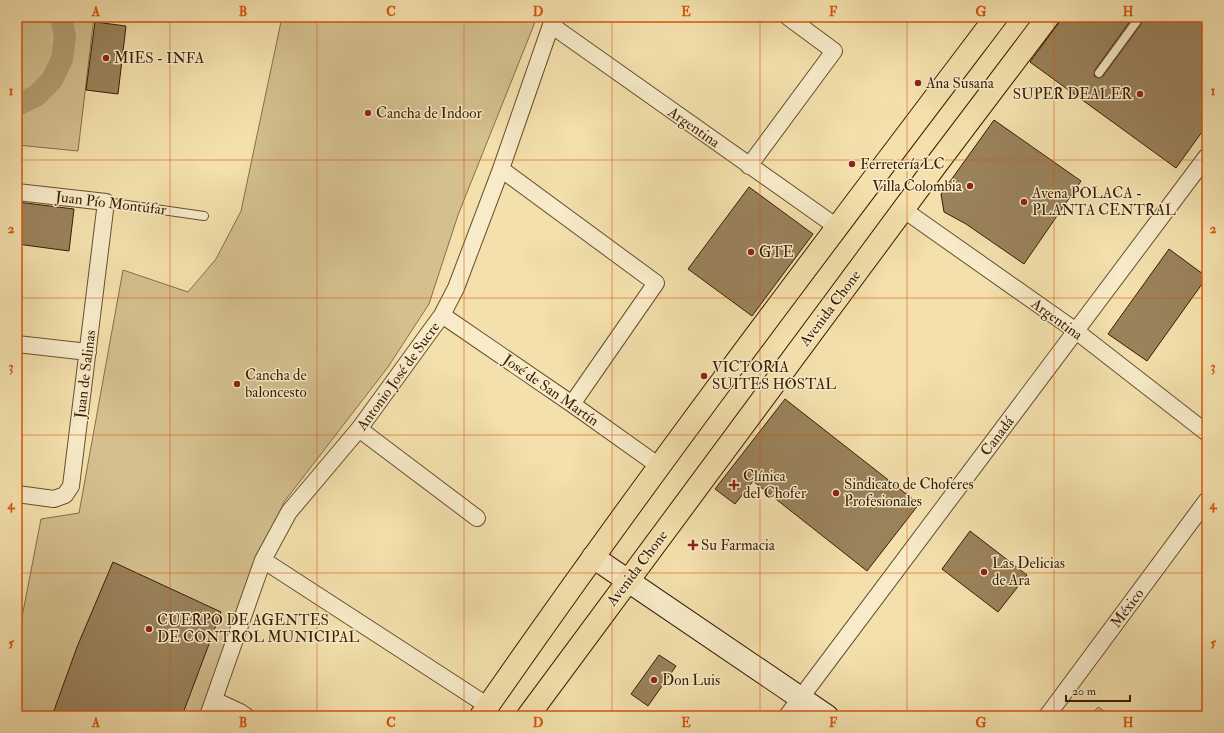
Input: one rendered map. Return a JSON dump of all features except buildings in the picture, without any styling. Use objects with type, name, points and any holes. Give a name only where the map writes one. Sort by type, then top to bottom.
[{"type":"main road","points":[[485,711],[659,466],[996,17]]},
{"type":"main road","name":"Avenida Chone","points":[[528,716],[1048,17]]},
{"type":"street","points":[[749,166],[834,51],[788,17]]},
{"type":"street","name":"Argentina","points":[[554,21],[749,166],[837,227]]},
{"type":"street","name":"Antonio José de Sucre","points":[[208,716],[263,560],[289,512],[359,429],[442,315],[456,288],[501,169],[554,21]]},
{"type":"street","name":"Canadá","points":[[787,716],[1207,156]]},
{"type":"street","points":[[501,169],[656,283],[572,404]]},
{"type":"street","name":"Juan Pío Montúfar","points":[[17,192],[106,202]]},
{"type":"street","name":"Juan de Salinas","points":[[17,494],[54,499],[65,495],[71,486],[106,202]]},
{"type":"street","name":"Argentina","points":[[904,210],[1076,331],[1207,432]]},
{"type":"street","name":"José de San Martín","points":[[442,315],[659,466]]},
{"type":"street","points":[[17,344],[88,352]]},
{"type":"street","points":[[359,429],[477,518]]},
{"type":"street","name":"México","points":[[1047,716],[1207,500]]},
{"type":"street","points":[[593,557],[827,716]]},
{"type":"street","points":[[263,560],[485,711]]},
{"type":"street","points":[[214,700],[246,716]]},
{"type":"lane","points":[[1099,73],[1140,17]]},
{"type":"lane","name":"Juan Pío Montúfar","points":[[106,202],[204,216]]},
{"type":"shaded area","points":[[17,17],[94,17],[78,151],[17,145]]},
{"type":"shaded area","points":[[282,17],[537,17],[458,215],[429,304],[388,367],[284,502],[260,559],[203,716],[17,716],[17,643],[41,519],[79,513],[123,270],[188,292],[216,259],[241,211]]},
{"type":"shaded area","points":[[1098,707],[1112,716],[1090,716]]},
{"type":"waterway","points":[[17,105],[36,96],[52,80],[62,59],[65,37],[61,17]]},
{"type":"place","name":"MIES - INFA","points":[[106,58]]},
{"type":"place","name":"Ana Susana","points":[[918,83]]},
{"type":"place","name":"SUPER DEALER","points":[[1140,94]]},
{"type":"place","name":"Cancha de Indoor","points":[[368,113]]},
{"type":"place","name":"Ferretería LC","points":[[852,164]]},
{"type":"place","name":"Villa Colombia","points":[[970,186]]},
{"type":"place","name":"Avena POLACA - PLANTA CENTRAL","points":[[1024,202]]},
{"type":"place","name":"GTE","points":[[751,252]]},
{"type":"place","name":"VICTORIA SUITES HOSTAL","points":[[704,376]]},
{"type":"place","name":"Cancha de baloncesto","points":[[237,384]]},
{"type":"place","name":"Clínica del Chofer","points":[[734,485]]},
{"type":"place","name":"Sindicato de Choferes Profesionales","points":[[836,493]]},
{"type":"place","name":"Su Farmacia","points":[[693,545]]},
{"type":"place","name":"Las Delicias de Ara","points":[[984,572]]},
{"type":"place","name":"CUERPO DE AGENTES DE CONTROL MUNICIPAL","points":[[149,629]]},
{"type":"place","name":"Don Luis","points":[[654,680]]}]
